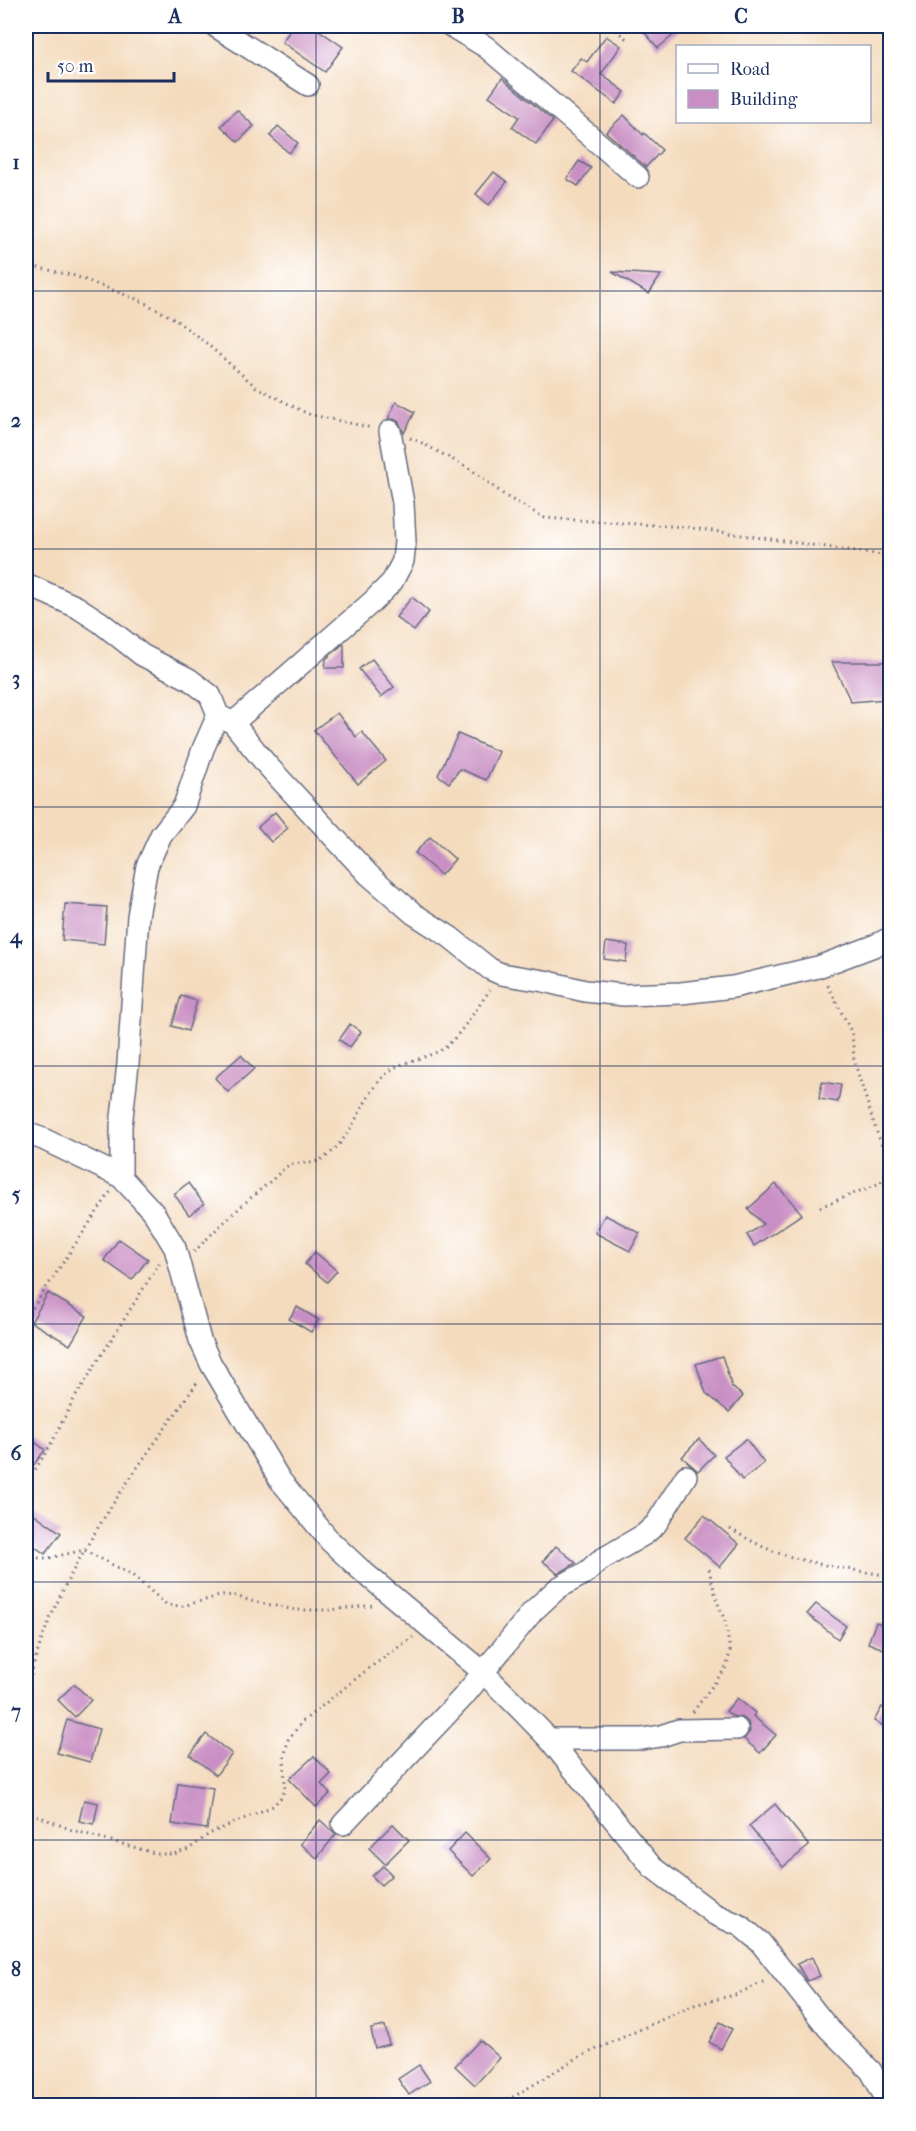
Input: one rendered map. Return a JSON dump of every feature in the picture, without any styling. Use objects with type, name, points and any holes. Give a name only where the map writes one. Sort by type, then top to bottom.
[{"type":"street","points":[[215,26],[308,85]]},
{"type":"street","points":[[451,26],[486,47],[638,177]]},
{"type":"street","points":[[121,1177],[121,1126],[128,1064],[138,915],[147,866],[161,835],[184,807],[203,748],[226,719],[372,602],[392,582],[403,561],[405,542],[403,503],[390,431]]},
{"type":"street","points":[[26,584],[77,607],[142,655],[189,679],[210,695],[226,719],[369,874],[414,914],[450,937],[490,969],[501,974],[585,991],[624,995],[681,993],[733,987],[818,967],[891,938]]},
{"type":"street","points":[[26,1133],[121,1177],[154,1213],[169,1237],[181,1266],[201,1340],[211,1364],[280,1480],[306,1514],[361,1570],[483,1672],[549,1739],[652,1867],[714,1914],[741,1926],[760,1941],[828,2028],[871,2070],[890,2106]]},
{"type":"street","points":[[343,1824],[463,1697],[533,1611],[558,1588],[645,1534],[656,1524],[686,1476]]},
{"type":"street","points":[[549,1739],[642,1738],[661,1736],[679,1730],[737,1729]]},
{"type":"path","points":[[611,26],[629,41]]},
{"type":"path","points":[[26,265],[75,276],[139,300],[173,318],[206,343],[255,387],[308,414],[390,431],[422,443],[472,470],[507,497],[545,518],[685,527],[891,556]]},
{"type":"path","points":[[818,967],[852,1033],[854,1060],[876,1130],[890,1164],[889,1172],[880,1183],[820,1207]]},
{"type":"path","points":[[181,1266],[220,1225],[290,1165],[312,1164],[328,1156],[343,1140],[360,1110],[387,1073],[445,1047],[465,1024],[501,974]]},
{"type":"path","points":[[26,1318],[121,1177]]},
{"type":"path","points":[[26,1485],[74,1399],[160,1262],[169,1237]]},
{"type":"path","points":[[26,1699],[30,1671],[44,1631],[84,1550],[211,1364]]},
{"type":"path","points":[[730,1529],[764,1548],[785,1555],[830,1566],[891,1576]]},
{"type":"path","points":[[26,1558],[49,1558],[84,1550],[132,1575],[167,1605],[183,1606],[223,1595],[296,1610],[329,1610],[399,1601]]},
{"type":"path","points":[[679,1730],[710,1692],[727,1666],[730,1651],[725,1621],[708,1566]]},
{"type":"path","points":[[26,1811],[72,1830],[158,1854],[174,1854],[189,1849],[209,1834],[273,1806],[283,1796],[284,1759],[288,1740],[302,1722],[372,1666],[429,1626]]},
{"type":"path","points":[[490,2106],[515,2097],[577,2058],[694,2005],[738,1994],[785,1971]]},
{"type":"building","points":[[293,26],[313,26],[343,47],[325,72],[282,42]]},
{"type":"building","points":[[639,26],[684,26],[658,48]]},
{"type":"building","points":[[606,36],[621,46],[601,74],[625,92],[616,104],[571,71],[581,58],[587,62]]},
{"type":"building","points":[[502,78],[553,121],[536,144],[512,127],[519,117],[489,96]]},
{"type":"building","points":[[237,110],[254,126],[238,142],[221,126]]},
{"type":"building","points":[[624,115],[643,135],[644,133],[662,150],[646,167],[606,132]]},
{"type":"building","points":[[278,126],[298,143],[289,153],[270,136]]},
{"type":"building","points":[[579,161],[591,168],[578,186],[567,179]]},
{"type":"building","points":[[494,172],[507,182],[489,205],[476,194]]},
{"type":"building","points":[[612,272],[661,275],[649,294]]},
{"type":"building","points":[[396,402],[415,412],[404,433],[399,422],[388,419]]},
{"type":"building","points":[[412,597],[429,612],[414,631],[396,617]]},
{"type":"building","points":[[343,644],[344,668],[325,668],[326,659]]},
{"type":"building","points":[[372,659],[394,687],[381,697],[359,669]]},
{"type":"building","points":[[832,662],[887,662],[886,699],[851,702]]},
{"type":"building","points":[[337,713],[356,737],[362,732],[386,761],[358,784],[314,730]]},
{"type":"building","points":[[458,734],[499,752],[486,780],[460,769],[449,783],[438,775]]},
{"type":"building","points":[[275,812],[288,828],[271,842],[258,827]]},
{"type":"building","points":[[430,837],[455,859],[441,875],[415,853]]},
{"type":"building","points":[[65,904],[107,907],[104,944],[62,940]]},
{"type":"building","points":[[606,942],[628,945],[626,962],[604,959]]},
{"type":"building","points":[[181,996],[197,1001],[188,1031],[172,1026]]},
{"type":"building","points":[[350,1024],[361,1032],[350,1047],[339,1040]]},
{"type":"building","points":[[241,1055],[254,1069],[228,1092],[215,1078]]},
{"type":"building","points":[[822,1082],[841,1085],[838,1102],[819,1099]]},
{"type":"building","points":[[188,1183],[204,1204],[189,1215],[174,1194]]},
{"type":"building","points":[[776,1184],[802,1214],[754,1246],[747,1235],[763,1224],[748,1209]]},
{"type":"building","points":[[605,1215],[640,1233],[630,1251],[595,1233]]},
{"type":"building","points":[[119,1239],[148,1259],[132,1280],[104,1260]]},
{"type":"building","points":[[315,1252],[337,1271],[327,1282],[305,1264]]},
{"type":"building","points":[[48,1293],[87,1316],[70,1345],[31,1322]]},
{"type":"building","points":[[297,1307],[319,1320],[311,1332],[289,1319]]},
{"type":"building","points":[[722,1356],[732,1387],[743,1396],[729,1412],[706,1393],[696,1364]]},
{"type":"building","points":[[26,1435],[45,1450],[26,1475]]},
{"type":"building","points":[[699,1439],[714,1455],[698,1471],[682,1457]]},
{"type":"building","points":[[746,1439],[764,1463],[742,1480],[724,1456]]},
{"type":"building","points":[[26,1508],[61,1533],[45,1554],[26,1540]]},
{"type":"building","points":[[704,1515],[739,1544],[720,1567],[685,1538]]},
{"type":"building","points":[[556,1546],[576,1563],[558,1574],[543,1561]]},
{"type":"building","points":[[816,1604],[846,1626],[838,1639],[807,1614]]},
{"type":"building","points":[[876,1622],[891,1628],[891,1652],[868,1643]]},
{"type":"building","points":[[74,1684],[91,1700],[75,1717],[58,1700]]},
{"type":"building","points":[[737,1698],[755,1713],[753,1716],[776,1735],[760,1753],[744,1739],[750,1731],[748,1722],[726,1711]]},
{"type":"building","points":[[882,1707],[891,1712],[891,1730],[874,1721]]},
{"type":"building","points":[[67,1720],[99,1729],[90,1762],[57,1753]]},
{"type":"building","points":[[206,1734],[232,1754],[216,1775],[190,1755]]},
{"type":"building","points":[[314,1756],[331,1774],[321,1784],[330,1794],[316,1807],[289,1779]]},
{"type":"building","points":[[178,1783],[213,1788],[207,1829],[172,1824]]},
{"type":"building","points":[[84,1800],[98,1803],[94,1824],[79,1821]]},
{"type":"building","points":[[775,1804],[809,1846],[783,1867],[749,1826]]},
{"type":"building","points":[[320,1820],[336,1834],[317,1858],[300,1844]]},
{"type":"building","points":[[393,1824],[409,1840],[385,1864],[369,1848]]},
{"type":"building","points":[[465,1833],[491,1859],[473,1876],[448,1851]]},
{"type":"building","points":[[383,1866],[392,1875],[381,1885],[372,1876]]},
{"type":"building","points":[[812,1957],[820,1976],[807,1981],[797,1964]]},
{"type":"building","points":[[720,2022],[732,2029],[721,2049],[709,2042]]},
{"type":"building","points":[[385,2026],[389,2044],[375,2048],[371,2029]]},
{"type":"building","points":[[480,2040],[500,2058],[475,2085],[455,2066]]},
{"type":"building","points":[[419,2065],[430,2081],[409,2095],[398,2079]]}]
